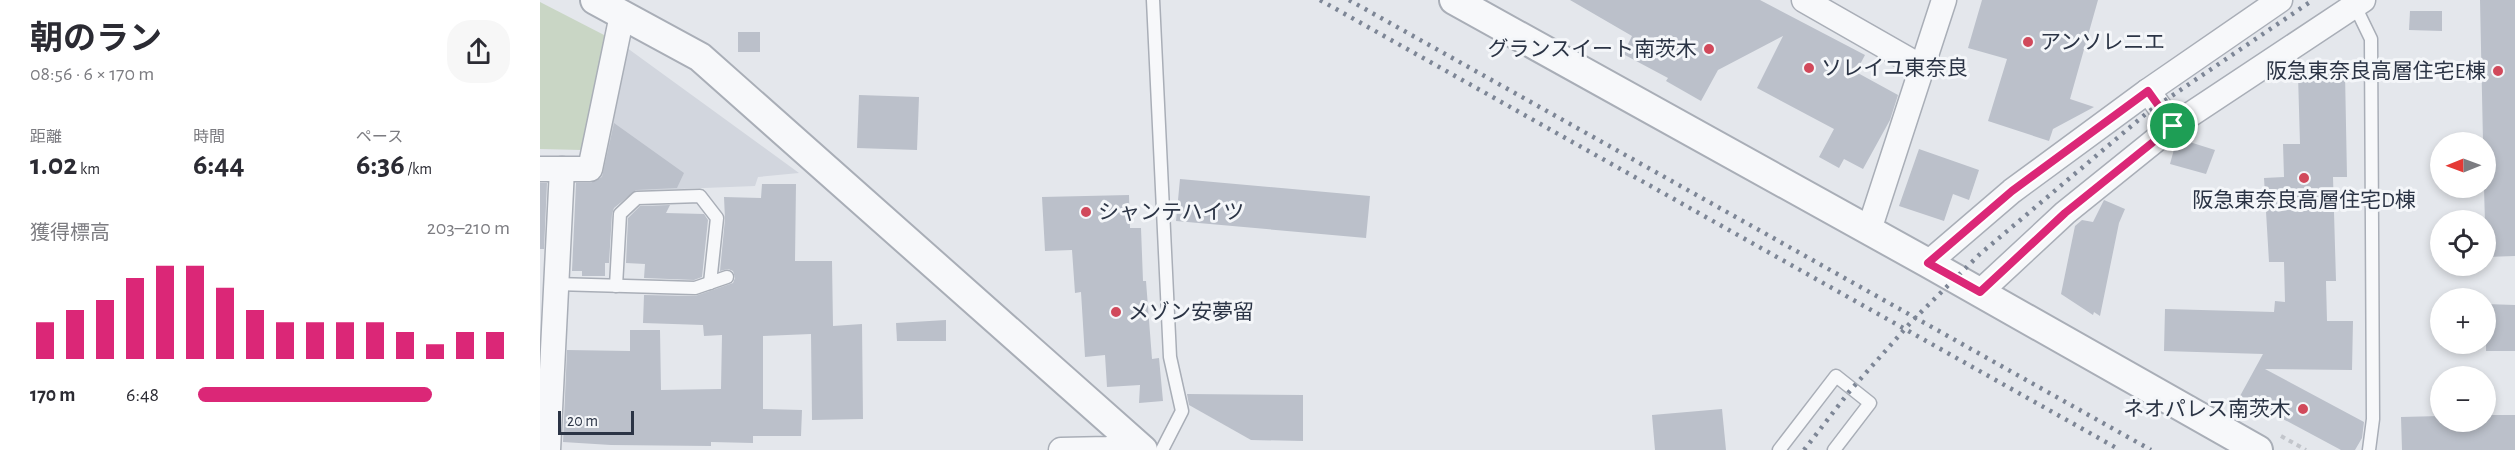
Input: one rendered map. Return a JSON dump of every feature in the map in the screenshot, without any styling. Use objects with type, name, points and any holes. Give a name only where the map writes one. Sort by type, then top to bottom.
[{"type":"street","points":[[595,0],[700,57],[1138,446]]},
{"type":"street","points":[[1454,0],[1980,292],[2258,450]]},
{"type":"street","points":[[1804,0],[1923,68]]},
{"type":"street","points":[[1869,230],[1944,0]]},
{"type":"street","points":[[1928,263],[2012,191],[2148,91],[2280,0]]},
{"type":"street","points":[[1980,292],[2065,213],[2173,126],[2359,3]]},
{"type":"street","points":[[548,450],[556,284],[551,169],[590,169],[622,15]]},
{"type":"street","points":[[2148,91],[2173,126]]},
{"type":"street","points":[[1061,450],[1138,446]]},
{"type":"lane","points":[[1153,0],[1170,357],[1182,411],[1162,450]]},
{"type":"lane","points":[[2359,3],[2371,39],[2373,419],[2369,450]]},
{"type":"lane","points":[[616,286],[620,214],[637,198],[700,196],[717,218],[710,283]]},
{"type":"lane","points":[[556,284],[695,288],[727,277]]},
{"type":"lane","points":[[1779,450],[1836,376],[1870,403],[1834,450]]},
{"type":"shaded area","points":[[623,45],[799,173],[758,177],[755,186],[576,193],[576,171]]},
{"type":"green space","points":[[540,2],[606,36],[582,150],[540,149]]},
{"type":"building","points":[[1570,0],[1760,0],[1865,55],[1856,72],[1898,95],[1890,120],[1863,169],[1844,159],[1839,168],[1819,157],[1834,129],[1757,88],[1783,36],[1718,70],[1701,101],[1666,81],[1668,78],[1623,54],[1632,36]]},
{"type":"building","points":[[1982,0],[2098,0],[2070,99],[2094,107],[2053,129],[2049,141],[1988,121],[2007,59],[1968,48]]},
{"type":"building","name":"阪急東奈良高層住宅E棟","points":[[2480,0],[2515,0],[2515,256],[2496,257],[2496,210],[2485,210],[2484,198],[2496,198],[2496,132],[2483,132]]},
{"type":"building","points":[[2410,11],[2442,11],[2442,31],[2409,30]]},
{"type":"building","points":[[738,32],[760,32],[760,52],[738,52]]},
{"type":"building","points":[[2345,73],[2347,177],[2333,177],[2336,281],[2326,281],[2327,321],[2353,321],[2352,370],[2265,369],[2364,422],[2362,438],[2355,450],[2341,450],[2240,396],[2263,354],[2164,351],[2165,309],[2274,312],[2275,301],[2285,302],[2284,262],[2269,262],[2264,178],[2284,177],[2283,144],[2300,144],[2298,75]]},
{"type":"building","points":[[859,95],[919,97],[917,150],[857,148]]},
{"type":"building","points":[[614,123],[684,173],[677,188],[636,190],[614,208],[609,263],[605,263],[605,276],[582,276],[582,271],[572,271],[576,183],[591,183],[602,177]]},
{"type":"building","points":[[2180,139],[2215,150],[2206,174],[2170,164],[2176,142]]},
{"type":"building","points":[[1919,149],[1979,170],[1969,200],[1953,194],[1944,221],[1899,206]]},
{"type":"building","points":[[1180,179],[1370,196],[1366,238],[1176,221]]},
{"type":"building","points":[[540,183],[547,183],[544,249],[540,249]]},
{"type":"building","points":[[762,184],[796,184],[795,261],[832,261],[833,326],[862,324],[863,419],[812,420],[811,334],[763,336],[763,409],[802,410],[801,436],[753,436],[753,443],[711,442],[711,446],[563,442],[567,350],[630,351],[630,330],[660,330],[661,390],[721,389],[722,335],[704,336],[703,325],[643,323],[644,295],[695,296],[733,283],[735,278],[733,271],[728,269],[720,271],[725,219],[724,197],[761,198]]},
{"type":"building","points":[[1129,195],[1130,228],[1141,228],[1143,281],[1146,281],[1152,359],[1159,358],[1163,401],[1139,403],[1140,385],[1107,387],[1105,355],[1085,357],[1081,292],[1075,293],[1072,250],[1045,251],[1042,197]]},
{"type":"building","points":[[2104,200],[2125,209],[2119,223],[2100,316],[2094,312],[2093,315],[2061,294],[2075,226],[2082,220],[2093,222]]},
{"type":"building","points":[[670,205],[666,213],[704,214],[708,220],[702,277],[694,280],[644,278],[645,264],[626,263],[628,218],[640,206]]},
{"type":"building","points":[[2496,304],[2515,305],[2515,351],[2496,351]]},
{"type":"building","points":[[946,320],[946,341],[897,341],[896,323]]},
{"type":"building","points":[[1187,394],[1303,395],[1303,441],[1251,440],[1189,405]]},
{"type":"building","points":[[1722,409],[1726,450],[1655,450],[1652,415]]},
{"type":"building","points":[[2496,415],[2515,415],[2515,450],[2402,450],[2401,417],[2430,416],[2430,432],[2496,432]]},
{"type":"railway","points":[[1320,0],[2120,450]]},
{"type":"railway","points":[[1349,0],[2151,450]]},
{"type":"railway","points":[[1804,450],[1849,392],[1911,322],[1980,254],[2148,112],[2313,0]]},
{"type":"place","name":"アンソレニエ","points":[[2028,42]]},
{"type":"place","name":"グランスイート南茨木","points":[[1709,49]]},
{"type":"place","name":"ソレイユ東奈良","points":[[1809,68]]},
{"type":"place","name":"阪急東奈良高層住宅E棟","points":[[2498,71]]},
{"type":"place","name":"阪急東奈良高層住宅D棟","points":[[2304,178]]},
{"type":"place","name":"シャンテハイツ","points":[[1086,212]]},
{"type":"place","name":"メゾン安夢留","points":[[1116,312]]},
{"type":"place","name":"ネオパレス南茨木","points":[[2303,409]]},
{"type":"route","points":[[2148,91],[2173,126],[2065,213],[1980,292],[1928,263],[2012,191],[2148,91]]}]
